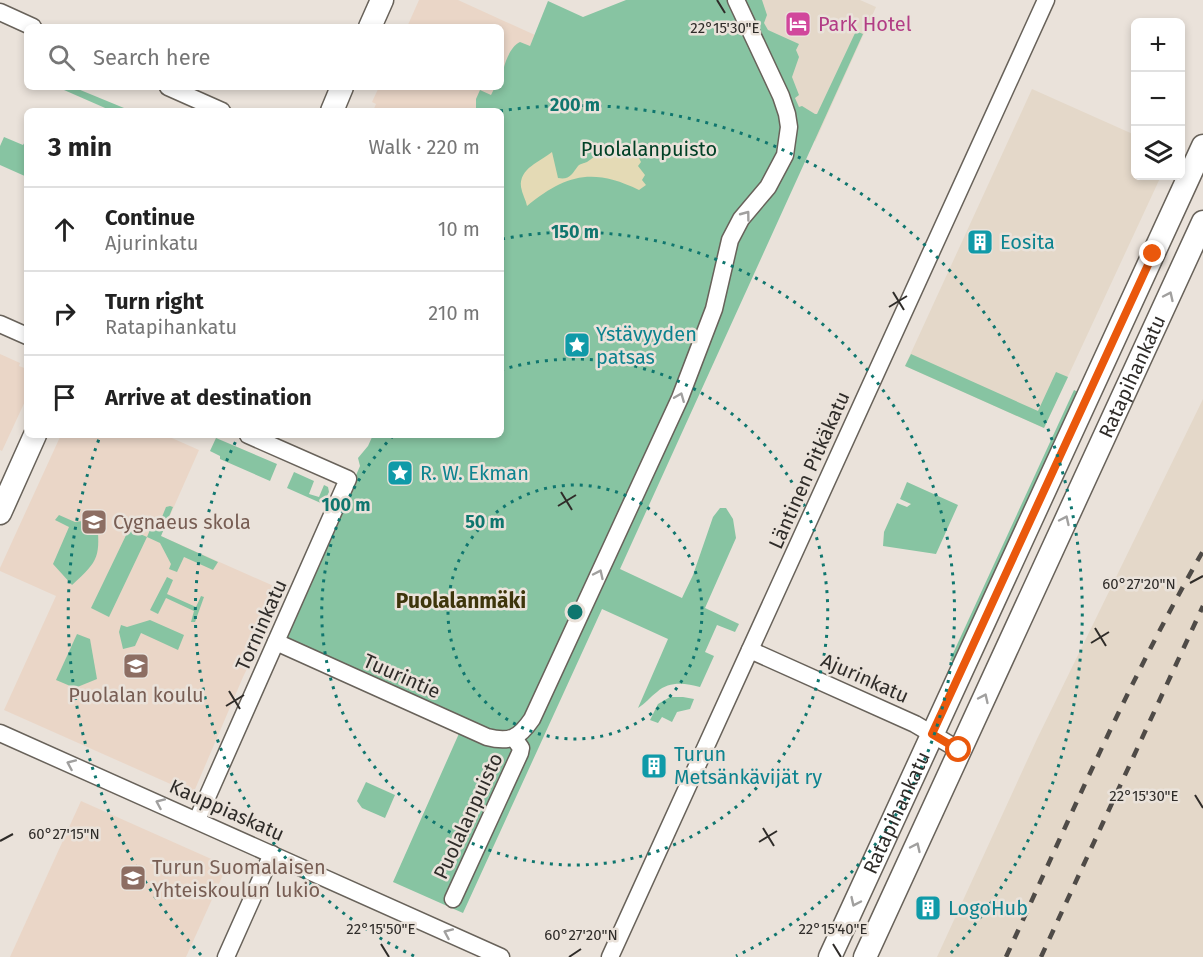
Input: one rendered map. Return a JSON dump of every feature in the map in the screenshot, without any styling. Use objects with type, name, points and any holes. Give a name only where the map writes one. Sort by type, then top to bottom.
[{"type":"main road","points":[[371,24],[382,0]]},
{"type":"main road","points":[[333,108],[341,90]]},
{"type":"main road","name":"Ratapihankatu","points":[[830,957],[1203,146]]},
{"type":"main road","name":"Ratapihankatu","points":[[865,957],[1203,222]]},
{"type":"main road","points":[[0,513],[34,438]]},
{"type":"street","name":"Puolalanpuisto","points":[[453,899],[520,753],[520,748],[514,738],[532,719],[680,398],[714,309],[730,240],[741,219],[768,187],[785,155],[789,127],[787,114],[781,96],[736,0]]},
{"type":"street","name":"Läntinen Pitkäkatu","points":[[610,957],[1046,0]]},
{"type":"street","points":[[0,12],[26,24]]},
{"type":"street","points":[[175,90],[215,108]]},
{"type":"street","points":[[0,324],[24,335]]},
{"type":"street","name":"Torninkatu","points":[[197,820],[348,479],[255,438]]},
{"type":"street","name":"Tuurintie","points":[[276,642],[488,736],[501,740],[514,738]]},
{"type":"street","name":"Ajurinkatu","points":[[750,650],[906,720],[959,750]]},
{"type":"street","name":"Kauppiaskatu","points":[[0,733],[501,957]]},
{"type":"street","points":[[226,957],[272,854]]},
{"type":"shaded area","points":[[419,0],[458,0],[535,35],[503,108],[374,108],[376,104],[372,102],[378,90],[504,90],[504,24],[408,24]]},
{"type":"shaded area","points":[[749,0],[860,0],[876,7],[815,142]]},
{"type":"shaded area","points":[[1032,89],[1131,133],[1131,180],[1159,180],[1044,428],[905,366]]},
{"type":"shaded area","points":[[0,354],[20,363],[19,366],[24,368],[24,403],[2,451],[0,450]]},
{"type":"shaded area","points":[[1203,399],[1203,957],[937,957],[1037,739]]},
{"type":"shaded area","name":"Puolalan koulu","points":[[60,438],[172,438],[199,450],[161,536],[285,591],[243,677],[193,794],[4,710],[56,596],[0,571]]},
{"type":"shaded area","name":"Turun Suomalaisen Yhteiskoulun lukio","points":[[81,801],[227,866],[186,957],[10,957]]},
{"type":"green space","name":"Puolalanpuisto","points":[[626,0],[762,0],[767,15],[764,23],[768,30],[799,44],[796,50],[799,57],[792,77],[799,95],[795,98],[799,107],[802,106],[815,114],[856,31],[863,34],[620,569],[682,598],[693,575],[713,517],[720,508],[726,508],[733,519],[736,538],[705,608],[739,624],[735,632],[717,625],[705,652],[714,656],[700,687],[683,684],[667,686],[638,708],[668,639],[602,609],[463,913],[393,882],[465,720],[289,639],[287,636],[360,466],[358,458],[372,438],[504,438],[504,108],[476,108],[476,99],[480,90],[491,95],[494,90],[504,90],[504,69],[508,55],[520,42],[530,46],[548,1],[583,17]]},
{"type":"green space","points":[[64,90],[80,90],[124,108],[105,108]]},
{"type":"green space","points":[[4,137],[23,145],[24,143],[24,176],[0,165],[0,146]]},
{"type":"green space","points":[[911,354],[1038,411],[1056,372],[1068,377],[1044,428],[905,366]]},
{"type":"green space","points":[[1074,390],[1080,393],[956,663],[950,660]]},
{"type":"green space","points":[[216,438],[277,464],[270,481],[220,459],[220,456],[210,451]]},
{"type":"green space","points":[[294,472],[314,481],[309,494],[319,497],[324,485],[328,487],[329,492],[323,504],[287,488]]},
{"type":"green space","points":[[907,482],[958,505],[936,554],[883,546],[884,532],[897,503],[907,507],[911,504],[900,499]]},
{"type":"green space","points":[[166,507],[173,507],[161,536],[218,562],[213,570],[184,557],[177,572],[169,569],[171,564],[160,543],[147,537],[155,518],[162,517]]},
{"type":"green space","points":[[59,515],[75,522],[97,519],[98,550],[96,556],[93,563],[72,585],[53,564],[69,527],[55,520]]},
{"type":"green space","points":[[129,529],[147,537],[109,617],[91,608]]},
{"type":"green space","points":[[167,577],[173,580],[167,594],[196,607],[201,596],[204,597],[195,622],[191,622],[194,611],[166,598],[158,614],[150,610]]},
{"type":"green space","points":[[150,620],[184,635],[178,650],[141,633],[135,646],[123,649],[119,632],[121,625],[127,627]]},
{"type":"green space","points":[[77,634],[90,639],[97,679],[75,688],[56,680]]},
{"type":"green space","points":[[670,697],[694,699],[690,709],[677,712],[672,722],[662,717],[658,723],[650,720],[658,704]]},
{"type":"green space","points":[[366,782],[395,795],[385,818],[362,808],[357,801]]},
{"type":"sand","points":[[612,145],[623,148],[628,145],[640,153],[641,162],[638,166],[645,175],[642,180],[646,185],[639,190],[607,178],[580,178],[554,187],[527,206],[521,180],[531,166],[552,152],[558,178],[565,178],[570,176],[579,165]]},
{"type":"railway","points":[[1006,957],[1124,701],[1203,551]]},
{"type":"railway","points":[[1041,957],[1203,606]]},
{"type":"place","name":"Park Hotel","points":[[798,24]]},
{"type":"place","name":"Eosita","points":[[980,242]]},
{"type":"place","name":"Ystävyyden patsas","points":[[577,345]]},
{"type":"place","name":"R. W. Ekman","points":[[400,473]]},
{"type":"place","name":"Cygnaeus skola","points":[[94,522]]},
{"type":"place","name":"Puolalan koulu","points":[[136,666]]},
{"type":"place","name":"Turun Metsänkävijät ry","points":[[654,766]]},
{"type":"place","name":"Turun Suomalaisen Yhteiskoulun lukio","points":[[133,878]]},
{"type":"place","name":"LogoHub","points":[[928,908]]},
{"type":"district","name":"Puolalanmäki","points":[[461,601]]},
{"type":"route","points":[[959,750],[932,734],[1095,385],[1153,254]]}]
